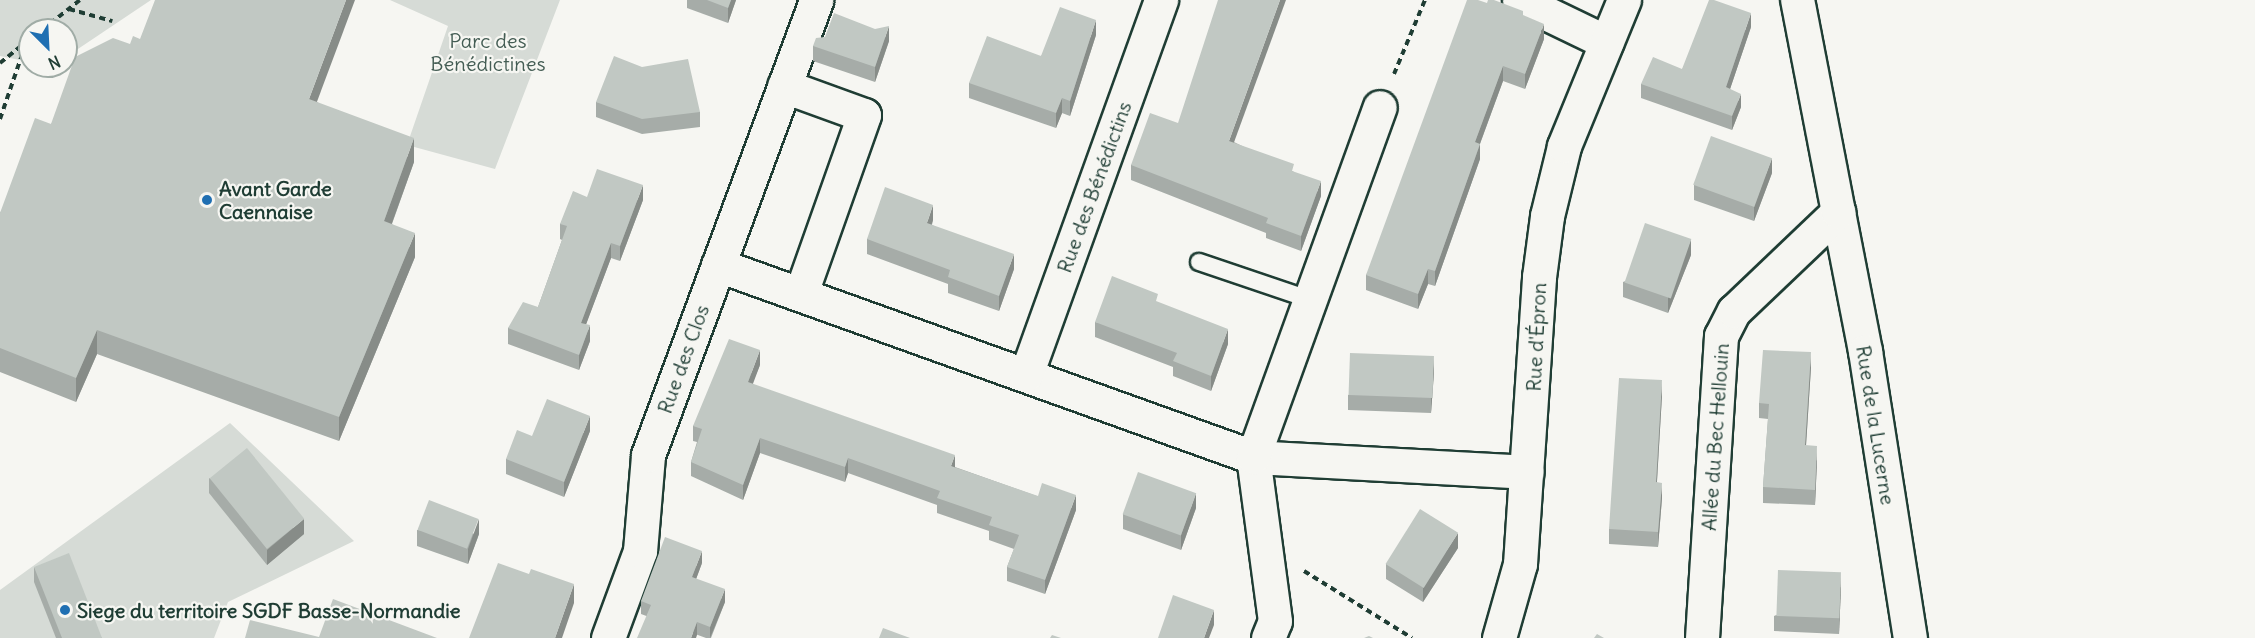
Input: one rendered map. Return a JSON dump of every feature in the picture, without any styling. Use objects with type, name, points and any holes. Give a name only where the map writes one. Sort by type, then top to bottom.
[{"type":"street","name":"Rue des Clos","points":[[608,638],[640,551],[648,455],[816,0]]},
{"type":"street","name":"Rue des Bénédictins","points":[[1026,375],[1161,0]]},
{"type":"street","points":[[1519,0],[1606,42]]},
{"type":"street","name":"Rue d'Épron","points":[[1499,638],[1520,564],[1539,277],[1547,216],[1563,146],[1624,0]]},
{"type":"street","points":[[1797,0],[1838,212]]},
{"type":"street","points":[[784,86],[864,115],[801,293]]},
{"type":"street","points":[[1268,638],[1275,621],[1254,458],[1380,107]]},
{"type":"street","name":"Allée du Bec Hellouin","points":[[1702,638],[1721,336],[1734,311],[1838,212]]},
{"type":"street","name":"Rue de la Lucerne","points":[[1838,212],[1865,351],[1910,638]]},
{"type":"street","points":[[718,265],[1254,458],[1527,472]]},
{"type":"lane","points":[[1199,262],[1311,300]]},
{"type":"path","points":[[57,18],[80,0]]},
{"type":"path","points":[[1380,107],[1425,0]]},
{"type":"path","points":[[69,9],[112,21]]},
{"type":"path","points":[[0,63],[18,49]]},
{"type":"path","points":[[0,119],[18,66]]},
{"type":"path","points":[[1265,547],[1412,638]]},
{"type":"green space","points":[[0,0],[151,0],[78,49],[78,18],[18,18],[18,60],[0,56]]},
{"type":"green space","name":"Parc des Bénédictines","points":[[390,0],[560,0],[495,169],[407,145],[448,26]]},
{"type":"green space","points":[[230,423],[354,541],[228,602],[214,638],[0,638],[0,590]]},
{"type":"building","name":"Avant Garde Caennaise","points":[[155,0],[346,0],[309,99],[414,138],[384,221],[415,233],[339,417],[97,330],[76,378],[0,348],[0,213],[35,118],[51,124],[67,78],[78,78],[78,56],[113,38],[130,44],[133,36],[140,39]]},
{"type":"building","points":[[707,0],[731,0],[728,8]]},
{"type":"building","points":[[1218,0],[1280,0],[1229,141],[1294,164],[1292,171],[1321,181],[1301,236],[1266,223],[1268,218],[1131,165],[1150,113],[1178,123]]},
{"type":"building","points":[[1467,0],[1487,3],[1488,0],[1494,0],[1523,11],[1523,15],[1544,24],[1525,74],[1503,66],[1475,142],[1480,144],[1435,271],[1428,269],[1418,294],[1366,275]]},
{"type":"building","points":[[1709,0],[1751,13],[1726,87],[1741,94],[1732,116],[1641,84],[1653,57],[1682,69]]},
{"type":"building","points":[[1060,7],[1096,20],[1070,101],[1062,98],[1056,113],[969,83],[987,36],[1041,56]]},
{"type":"building","points":[[834,13],[875,29],[889,26],[875,67],[813,46],[816,38],[825,37]]},
{"type":"building","points":[[614,56],[642,67],[688,59],[700,112],[642,119],[596,102]]},
{"type":"building","points":[[1711,136],[1772,158],[1754,207],[1693,185]]},
{"type":"building","points":[[597,169],[643,185],[620,246],[611,243],[581,323],[590,325],[579,355],[508,328],[523,302],[538,307],[567,226],[560,224],[573,191],[587,197]]},
{"type":"building","points":[[885,187],[933,205],[927,223],[1014,254],[999,296],[948,277],[950,270],[867,239]]},
{"type":"building","points":[[1645,223],[1691,239],[1671,299],[1624,283]]},
{"type":"building","points":[[1112,276],[1158,294],[1156,301],[1228,329],[1211,376],[1173,361],[1177,353],[1095,322]]},
{"type":"building","points":[[729,339],[760,350],[748,382],[955,455],[951,466],[1038,496],[1042,483],[1076,495],[1045,580],[1007,567],[1019,535],[989,525],[992,517],[937,498],[940,491],[848,458],[845,467],[760,438],[743,485],[691,462],[702,429],[693,426]]},
{"type":"building","points":[[1763,350],[1811,352],[1805,445],[1817,446],[1815,490],[1763,487],[1769,404],[1759,403]]},
{"type":"building","points":[[1350,353],[1434,356],[1432,398],[1349,395]]},
{"type":"building","points":[[1619,378],[1662,380],[1656,482],[1662,483],[1658,532],[1609,529]]},
{"type":"building","points":[[547,399],[590,416],[564,482],[506,459],[517,430],[532,436]]},
{"type":"building","points":[[247,448],[304,519],[267,549],[210,478]]},
{"type":"building","points":[[1138,472],[1196,493],[1181,535],[1123,514]]},
{"type":"building","points":[[429,500],[478,519],[467,549],[418,530]]},
{"type":"building","points":[[1420,509],[1458,533],[1424,588],[1386,564]]},
{"type":"building","points":[[665,537],[702,551],[692,577],[725,589],[710,627],[697,622],[691,638],[637,638],[651,605],[641,601]]},
{"type":"building","name":"Siege du territoire SGDF Basse-Normandie","points":[[69,553],[102,638],[62,638],[34,567]]},
{"type":"building","points":[[498,563],[529,574],[531,569],[574,584],[555,638],[469,638]]},
{"type":"building","points":[[1778,570],[1841,572],[1839,618],[1776,616]]},
{"type":"building","points":[[1173,595],[1214,610],[1204,638],[1158,638]]},
{"type":"building","points":[[333,599],[437,638],[245,638],[250,620],[319,637]]},
{"type":"building","points":[[883,628],[910,638],[879,638]]},
{"type":"place","name":"Avant Garde Caennaise","points":[[207,200]]},
{"type":"place","name":"Siege du territoire SGDF Basse-Normandie","points":[[65,610]]}]
